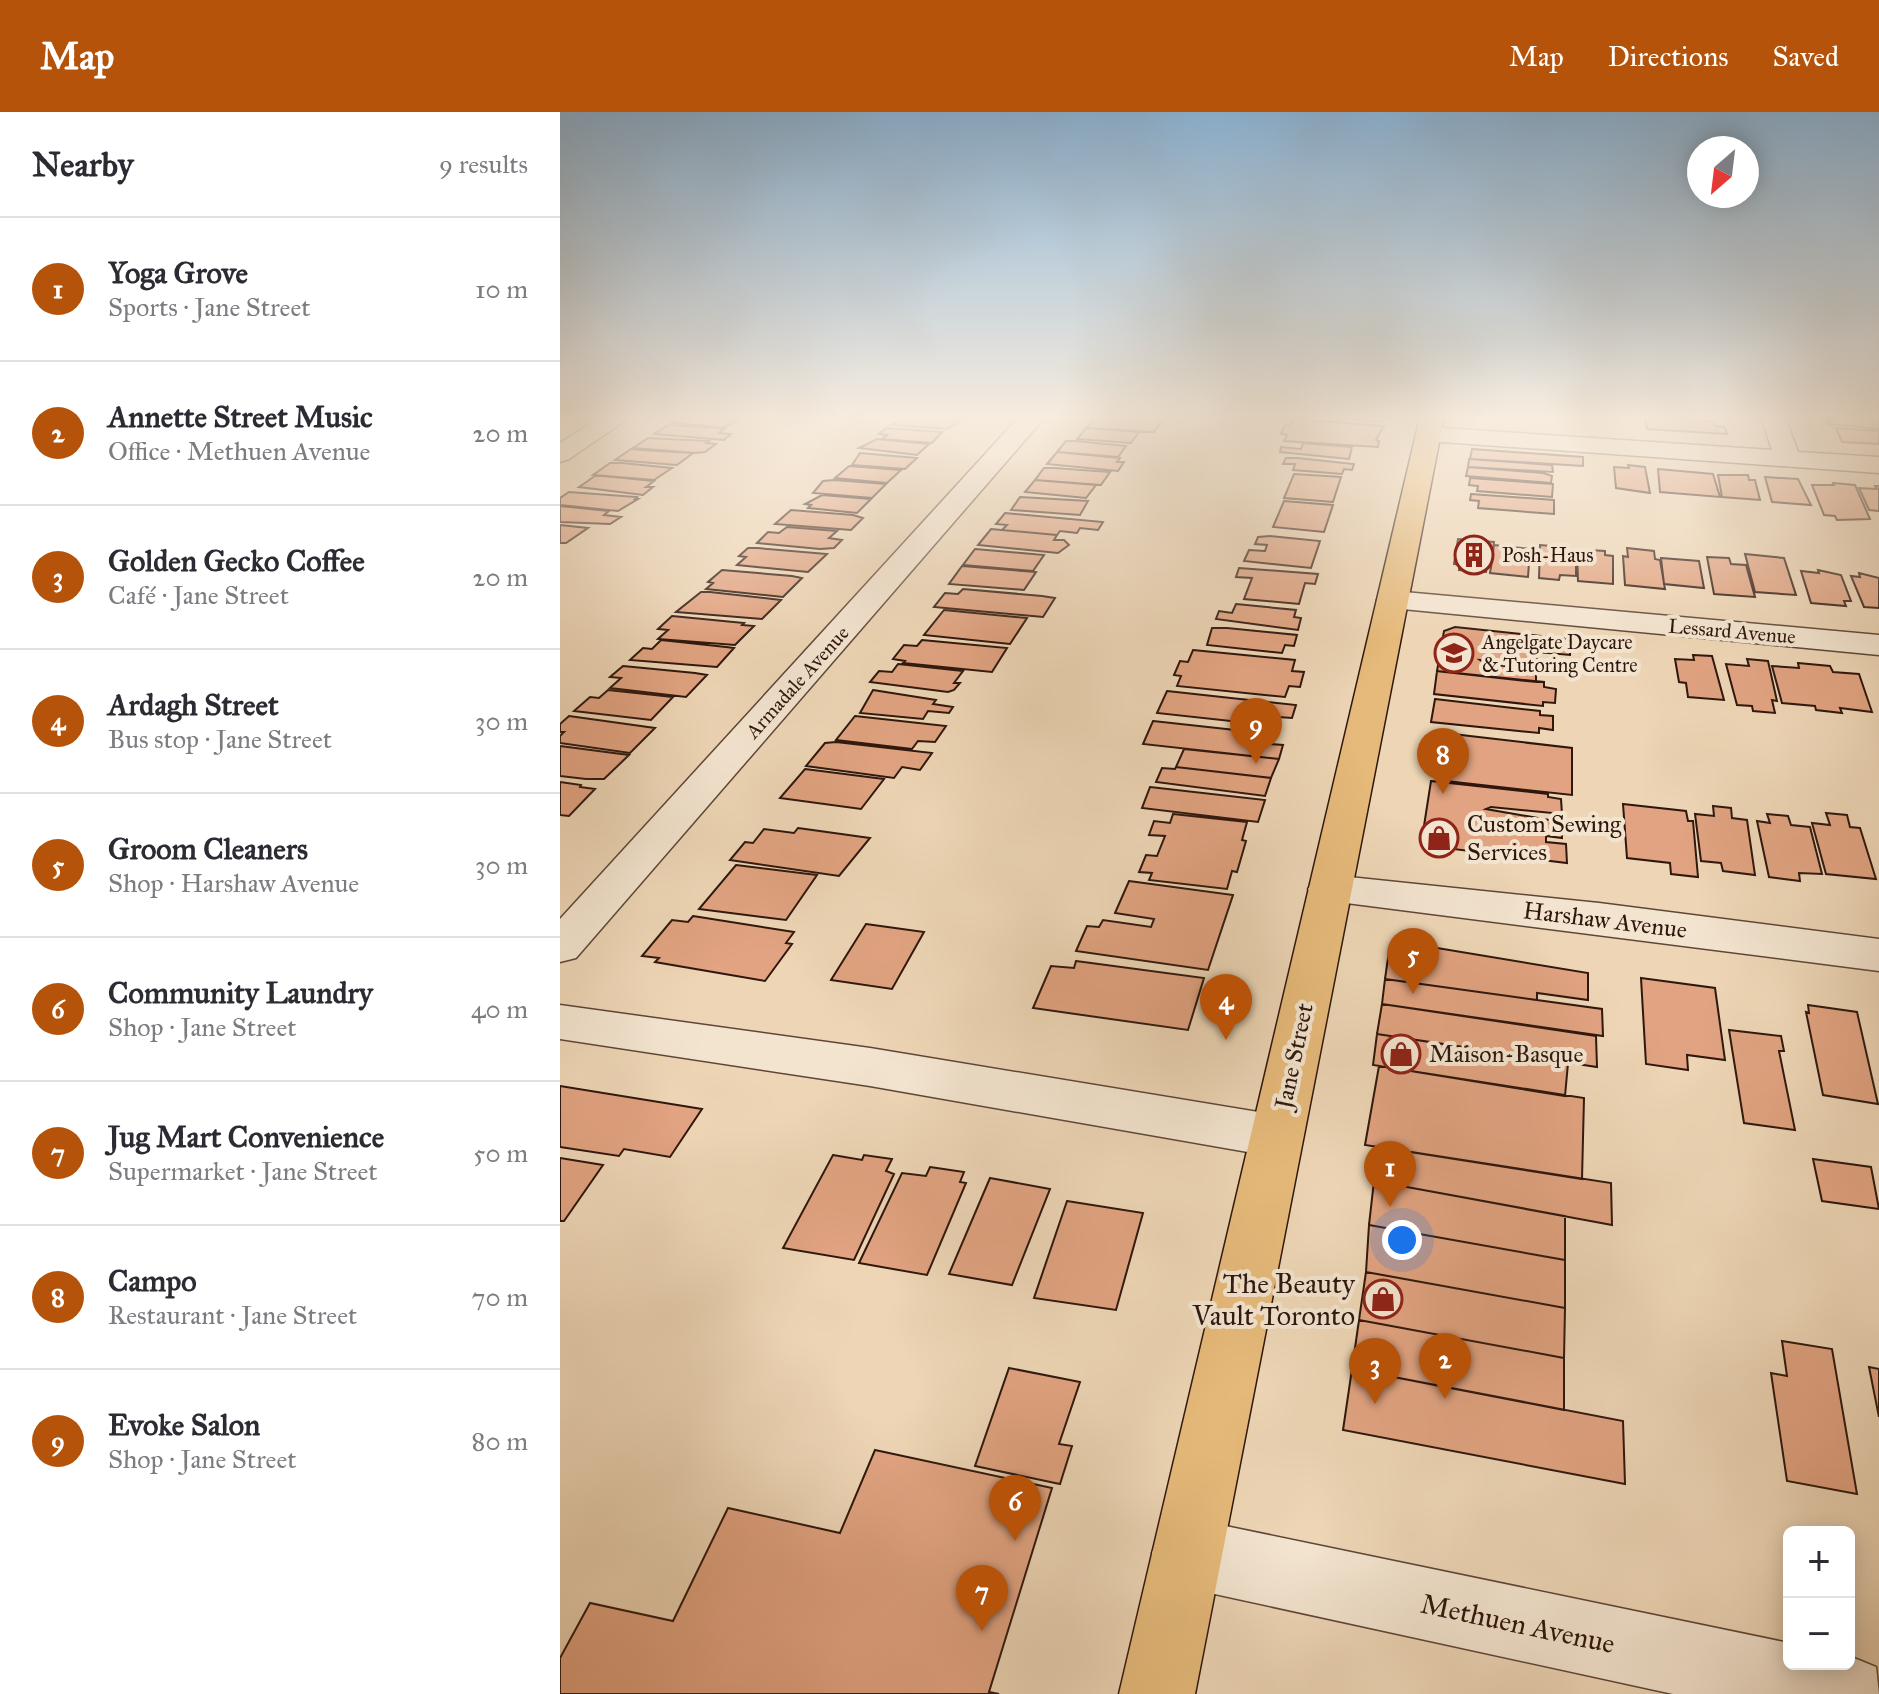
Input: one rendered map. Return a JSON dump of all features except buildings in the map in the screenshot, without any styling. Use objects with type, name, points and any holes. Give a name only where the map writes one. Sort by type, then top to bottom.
[{"type":"main road","name":"Jane Street","points":[[1157,1694],[1416,491]]},
{"type":"street","name":"Armadale Avenue","points":[[560,947],[967,491]]},
{"type":"street","name":"Lessard Avenue","points":[[1393,600],[1879,645]]},
{"type":"street","name":"Harshaw Avenue","points":[[1330,889],[1599,918],[1879,955]]},
{"type":"street","points":[[560,1022],[870,1067],[1276,1136]]},
{"type":"street","name":"Methuen Avenue","points":[[1187,1553],[1849,1694]]},
{"type":"place","name":"Posh-Haus","points":[[1474,555]]},
{"type":"place","name":"Angelgate Daycare & Tutoring Centre","points":[[1454,653]]},
{"type":"place","name":"Evoke Salon","points":[[1256,764]]},
{"type":"place","name":"Campo","points":[[1443,794]]},
{"type":"place","name":"Custom Sewing Services","points":[[1439,838]]},
{"type":"place","name":"Groom Cleaners","points":[[1413,994]]},
{"type":"place","name":"Ardagh Street","points":[[1226,1040]]},
{"type":"place","name":"Maison-Basque","points":[[1401,1054]]},
{"type":"place","name":"Yoga Grove","points":[[1390,1207]]},
{"type":"place","name":"The Beauty Vault Toronto","points":[[1383,1299]]},
{"type":"place","name":"Annette Street Music","points":[[1445,1399]]},
{"type":"place","name":"Golden Gecko Coffee","points":[[1375,1404]]},
{"type":"place","name":"Community Laundry","points":[[1015,1541]]},
{"type":"place","name":"Jug Mart Convenience","points":[[982,1631]]}]
